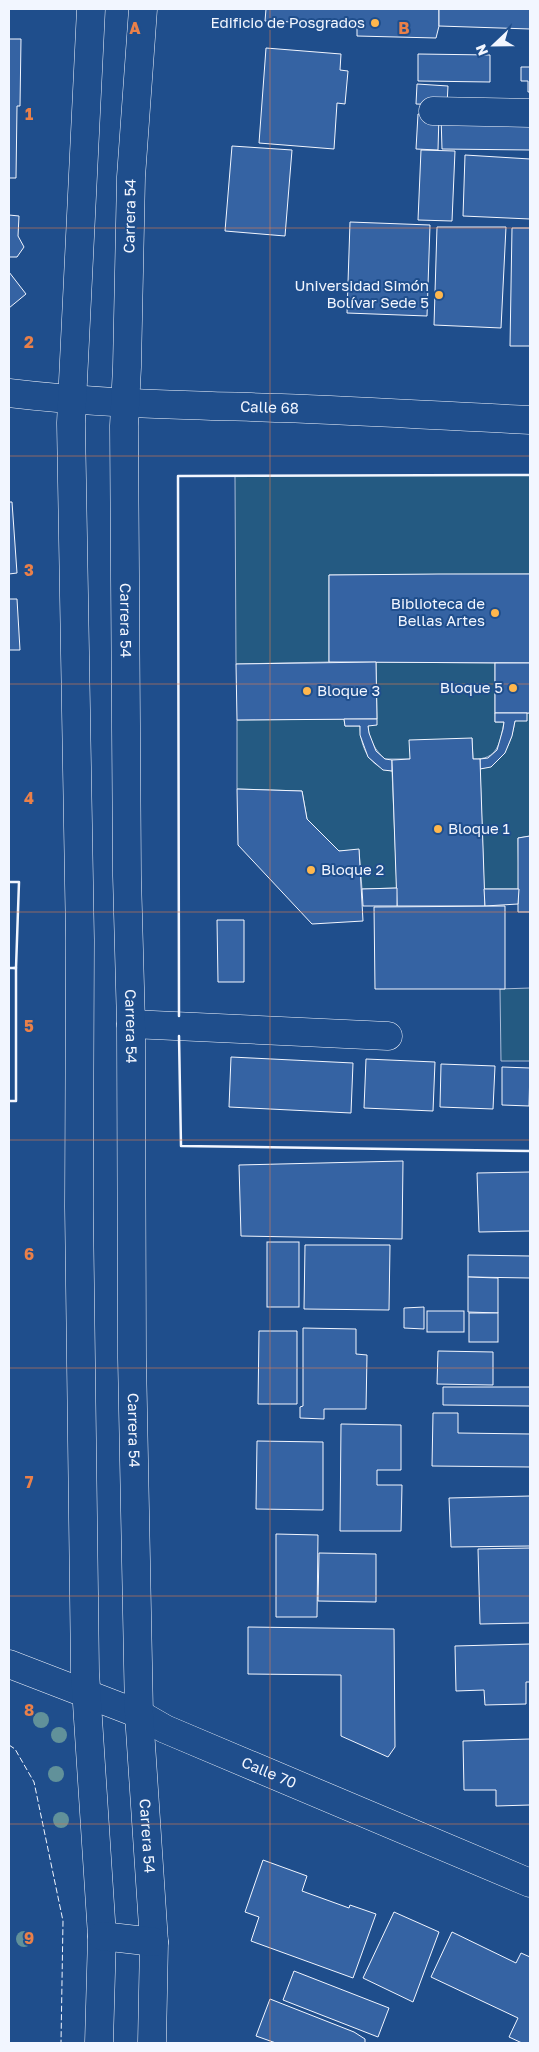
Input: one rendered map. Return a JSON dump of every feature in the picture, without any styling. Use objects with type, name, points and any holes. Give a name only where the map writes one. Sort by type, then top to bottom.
[{"type":"main road","points":[[91,9],[71,423],[80,940],[80,1316],[86,1693],[102,1936],[99,2043]]},
{"type":"main road","name":"Carrera 54","points":[[143,9],[131,176],[124,426],[126,837],[131,1024],[132,1358],[139,1714],[154,1942],[152,2043]]},
{"type":"main road","points":[[433,111],[530,113]]},
{"type":"main road","name":"Calle 68","points":[[9,393],[126,402],[530,420]]},
{"type":"main road","points":[[131,1024],[388,1036]]},
{"type":"main road","name":"Calle 70","points":[[9,1664],[139,1714],[165,1729],[530,1883]]},
{"type":"main road","points":[[102,1936],[154,1942]]},
{"type":"shaded area","points":[[530,475],[530,574],[329,575],[329,662],[236,664],[235,476]]},
{"type":"shaded area","points":[[376,662],[495,663],[495,722],[504,722],[499,743],[493,753],[488,757],[473,759],[472,738],[410,759],[385,759],[373,744],[368,726],[377,719]]},
{"type":"shaded area","points":[[530,713],[530,836],[518,838],[519,889],[484,889],[480,769],[501,757],[508,745],[515,721]]},
{"type":"shaded area","points":[[344,719],[345,726],[360,726],[364,749],[372,761],[384,769],[392,771],[397,888],[362,889],[359,850],[339,851],[307,819],[302,791],[237,789],[237,720]]},
{"type":"shaded area","points":[[530,988],[530,1061],[501,1061],[500,989]]},
{"type":"building","name":"Edificio de Posgrados","points":[[266,9],[439,9],[439,26],[436,38],[357,36],[357,24],[265,21]]},
{"type":"building","points":[[439,9],[530,9],[530,29],[439,26]]},
{"type":"building","points":[[9,39],[21,39],[20,106],[17,106],[16,178],[9,178]]},
{"type":"building","points":[[266,48],[341,54],[340,70],[348,71],[345,104],[337,103],[334,149],[259,143]]},
{"type":"building","points":[[418,54],[490,55],[490,82],[418,81]]},
{"type":"building","points":[[521,67],[530,67],[530,92],[528,92],[528,81],[521,81]]},
{"type":"building","points":[[417,84],[448,86],[447,105],[416,104]]},
{"type":"building","points":[[418,114],[439,115],[438,150],[416,149]]},
{"type":"building","points":[[441,116],[530,116],[530,150],[442,149]]},
{"type":"building","points":[[232,146],[292,150],[285,236],[225,231]]},
{"type":"building","points":[[421,150],[455,151],[452,221],[418,220]]},
{"type":"building","points":[[465,155],[530,159],[530,219],[463,216]]},
{"type":"building","points":[[9,215],[19,216],[18,236],[24,247],[17,257],[9,257]]},
{"type":"building","points":[[350,222],[430,225],[427,316],[347,313]]},
{"type":"building","points":[[437,227],[506,227],[501,328],[434,325]]},
{"type":"building","points":[[512,228],[530,228],[530,346],[510,346]]},
{"type":"building","points":[[9,272],[26,294],[9,308]]},
{"type":"building","points":[[9,502],[12,502],[17,573],[9,574]]},
{"type":"building","points":[[530,574],[530,663],[329,662],[329,575]]},
{"type":"building","points":[[9,599],[17,599],[20,650],[9,650]]},
{"type":"building","name":"Bloque 3","points":[[376,662],[377,719],[237,720],[236,664]]},
{"type":"building","name":"Bloque 5","points":[[495,663],[530,663],[530,713],[495,713]]},
{"type":"building","points":[[495,713],[527,713],[527,721],[515,721],[512,736],[505,753],[491,767],[480,769],[480,759],[488,758],[497,750],[503,729],[504,722],[495,722]]},
{"type":"building","points":[[344,719],[377,719],[377,725],[368,726],[369,733],[376,751],[385,759],[392,760],[392,771],[383,770],[368,757],[360,735],[360,726],[345,726]]},
{"type":"building","name":"Bloque 1","points":[[472,738],[473,759],[480,759],[485,906],[397,906],[392,760],[410,759],[409,740]]},
{"type":"building","name":"Bloque 2","points":[[237,789],[302,791],[307,819],[339,851],[359,849],[363,921],[312,924],[238,845]]},
{"type":"building","points":[[530,836],[530,912],[518,912],[518,838]]},
{"type":"building","points":[[397,888],[397,906],[363,906],[362,889]]},
{"type":"building","points":[[484,889],[519,889],[518,904],[485,906]]},
{"type":"building","points":[[505,906],[505,989],[375,989],[374,907]]},
{"type":"building","points":[[217,920],[244,920],[244,982],[218,982]]},
{"type":"building","points":[[231,1057],[353,1063],[351,1113],[229,1107]]},
{"type":"building","points":[[366,1059],[435,1062],[433,1111],[364,1108]]},
{"type":"building","points":[[441,1064],[495,1066],[493,1109],[440,1107]]},
{"type":"building","points":[[502,1067],[530,1068],[529,1106],[502,1105]]},
{"type":"building","points":[[403,1161],[402,1239],[241,1236],[239,1165]]},
{"type":"building","points":[[530,1172],[530,1231],[479,1232],[477,1173]]},
{"type":"building","points":[[267,1242],[299,1242],[299,1307],[267,1307]]},
{"type":"building","points":[[305,1245],[390,1245],[389,1310],[304,1309]]},
{"type":"building","points":[[468,1255],[530,1256],[530,1278],[468,1277]]},
{"type":"building","points":[[468,1277],[498,1278],[498,1313],[468,1312]]},
{"type":"building","points":[[424,1307],[424,1329],[404,1328],[404,1308]]},
{"type":"building","points":[[427,1311],[464,1311],[464,1332],[427,1332]]},
{"type":"building","points":[[469,1313],[498,1313],[498,1342],[469,1342]]},
{"type":"building","points":[[303,1328],[356,1329],[356,1354],[367,1355],[366,1409],[324,1409],[324,1419],[300,1418],[300,1407],[303,1406]]},
{"type":"building","points":[[259,1331],[297,1331],[297,1404],[258,1404]]},
{"type":"building","points":[[438,1351],[493,1352],[493,1385],[437,1384]]},
{"type":"building","points":[[443,1387],[530,1387],[530,1406],[443,1405]]},
{"type":"building","points":[[433,1413],[458,1413],[458,1433],[530,1434],[530,1467],[432,1466]]},
{"type":"building","points":[[341,1424],[401,1425],[401,1470],[377,1470],[377,1485],[402,1485],[401,1531],[340,1531]]},
{"type":"building","points":[[257,1441],[323,1442],[323,1510],[256,1509]]},
{"type":"building","points":[[530,1496],[530,1546],[451,1547],[449,1498]]},
{"type":"building","points":[[276,1534],[318,1535],[317,1617],[276,1617]]},
{"type":"building","points":[[530,1548],[530,1623],[480,1624],[478,1549]]},
{"type":"building","points":[[319,1553],[376,1554],[376,1602],[318,1601]]},
{"type":"building","points":[[248,1627],[394,1629],[395,1747],[388,1757],[341,1736],[341,1675],[248,1674]]},
{"type":"building","points":[[530,1644],[530,1682],[526,1682],[526,1704],[485,1705],[484,1690],[456,1691],[455,1646]]},
{"type":"building","points":[[530,1739],[530,1805],[496,1806],[496,1790],[464,1790],[463,1741]]},
{"type":"building","points":[[263,1860],[307,1876],[302,1891],[349,1908],[350,1905],[376,1914],[353,1978],[251,1941],[259,1917],[245,1912]]},
{"type":"building","points":[[394,1912],[439,1932],[413,2002],[363,1978]]},
{"type":"building","points":[[452,1932],[516,1963],[521,1953],[530,1957],[530,2043],[522,2043],[509,2037],[518,2018],[431,1977]]},
{"type":"building","points":[[294,1971],[389,2008],[378,2037],[283,2000]]},
{"type":"building","points":[[270,1999],[354,2032],[365,2039],[365,2043],[276,2043],[256,2036]]},
{"type":"fence","points":[[9,1745],[15,1749],[34,1782],[63,1921],[61,2043]]},
{"type":"wall","points":[[179,1016],[178,476],[530,475]]},
{"type":"wall","points":[[9,882],[19,882],[16,968],[14,968]]},
{"type":"wall","points":[[9,968],[16,968],[16,1101],[9,1101]]},
{"type":"wall","points":[[179,1036],[181,1146],[530,1151]]},
{"type":"place","name":"Edificio de Posgrados","points":[[375,23]]},
{"type":"place","name":"Universidad Simón Bolívar Sede 5","points":[[439,295]]},
{"type":"place","name":"Biblioteca de Bellas Artes","points":[[495,613]]},
{"type":"place","name":"Bloque 5","points":[[513,688]]},
{"type":"place","name":"Bloque 3","points":[[307,691]]},
{"type":"place","name":"Bloque 1","points":[[438,829]]},
{"type":"place","name":"Bloque 2","points":[[311,870]]}]
